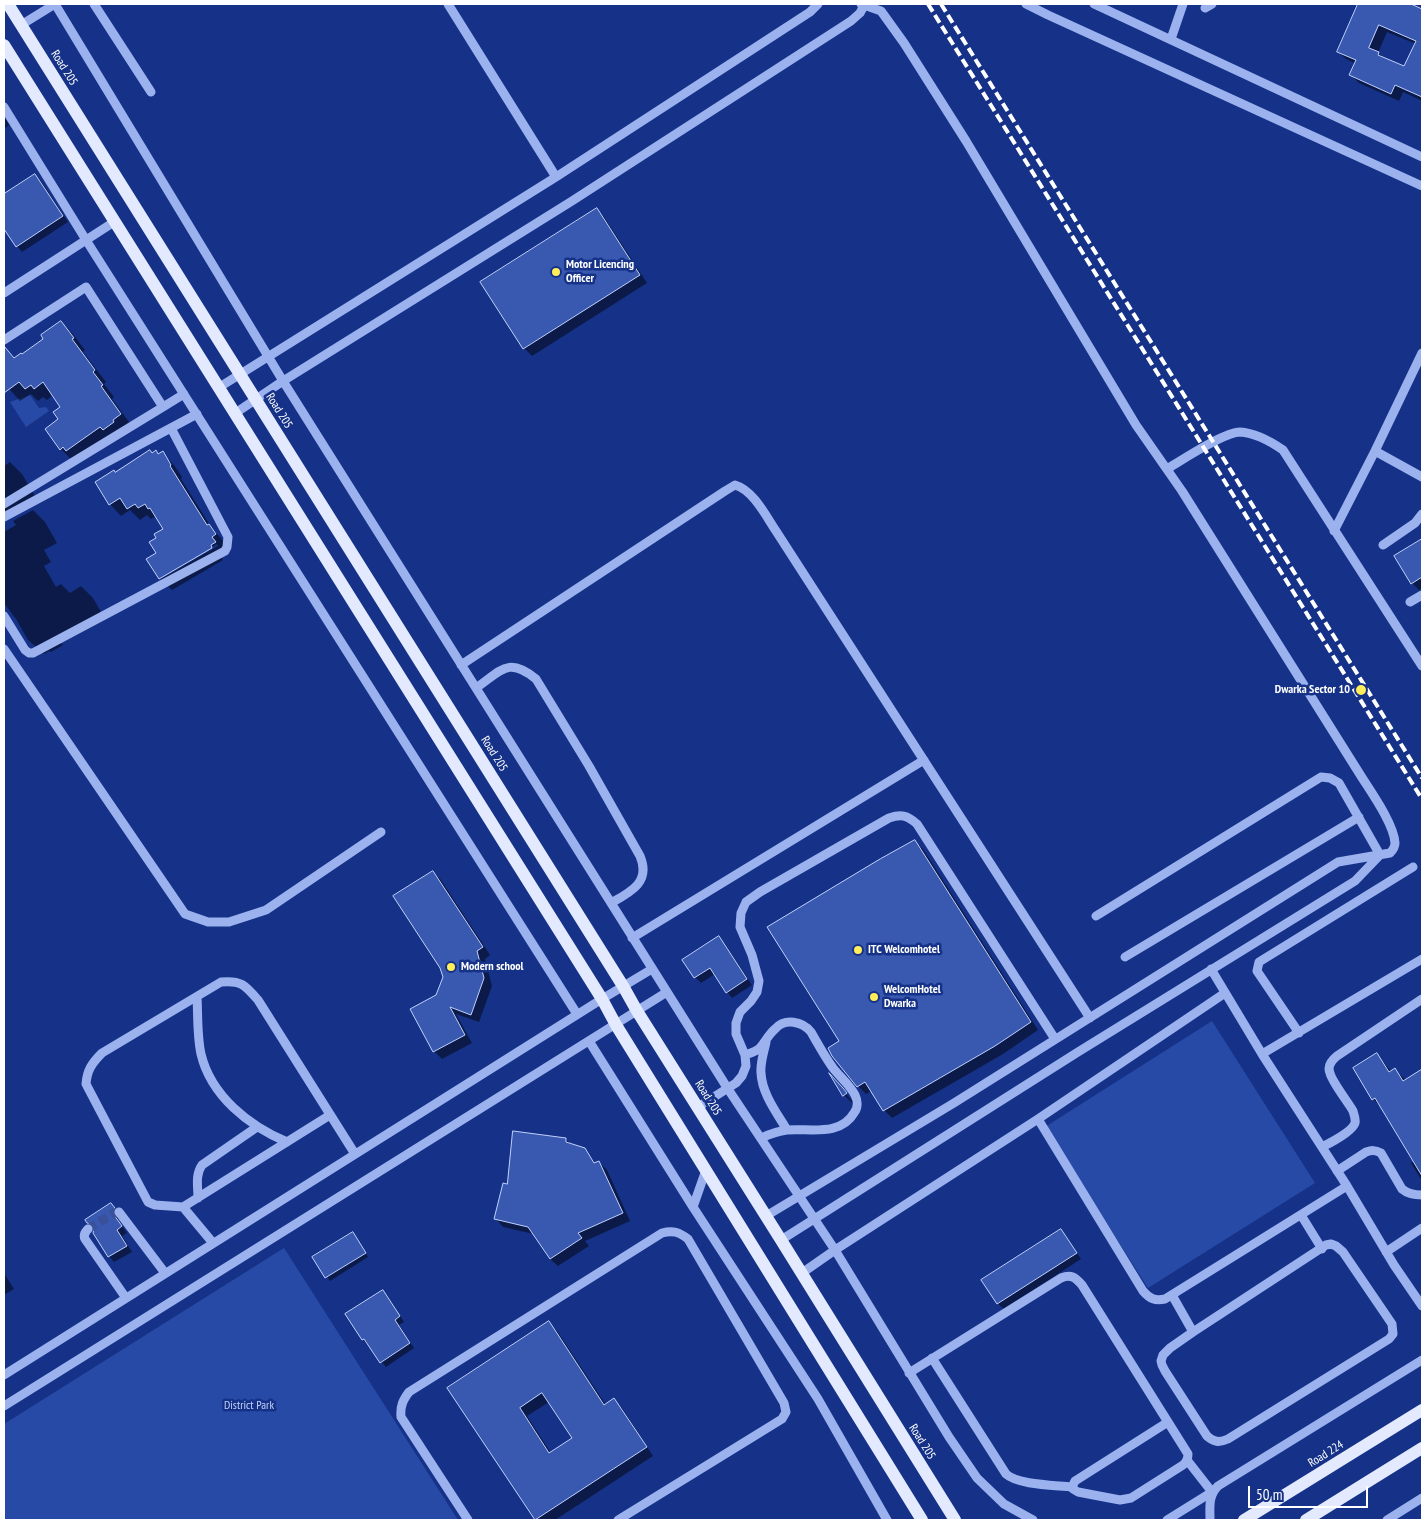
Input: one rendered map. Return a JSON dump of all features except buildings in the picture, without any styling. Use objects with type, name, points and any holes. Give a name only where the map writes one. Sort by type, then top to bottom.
[{"type":"main road","name":"Road 205","points":[[8,4],[955,1520]]},
{"type":"main road","points":[[4,46],[602,998],[616,1025],[922,1520]]},
{"type":"main road","name":"Road 224","points":[[1244,1520],[1422,1410]]},
{"type":"main road","points":[[1306,1520],[1422,1448]]},
{"type":"street","points":[[21,25],[55,4],[283,381],[632,938],[728,1089],[835,1250],[949,1437],[977,1478],[1004,1504],[1033,1520]]},
{"type":"street","points":[[94,4],[151,92]]},
{"type":"street","points":[[448,4],[556,177]]},
{"type":"street","points":[[218,388],[556,177],[810,12],[818,4]]},
{"type":"street","points":[[766,1216],[1090,1018],[1338,862],[1390,853],[1395,843],[1389,823],[1310,694],[1167,469],[1136,424],[1006,206],[904,43],[881,11],[861,4]]},
{"type":"street","points":[[234,414],[283,381],[572,201],[851,21],[860,13],[865,4]]},
{"type":"street","points":[[1026,4],[1422,186]]},
{"type":"street","points":[[1094,4],[1422,157]]},
{"type":"street","points":[[1171,39],[1183,4]]},
{"type":"street","points":[[4,108],[577,1014]]},
{"type":"street","points":[[4,293],[114,222]]},
{"type":"street","points":[[4,340],[86,287],[164,406]]},
{"type":"street","points":[[1334,531],[1422,353]]},
{"type":"street","points":[[4,504],[184,394]]},
{"type":"street","points":[[4,518],[197,414]]},
{"type":"street","points":[[4,616],[25,650],[33,653],[225,551],[228,537],[171,428]]},
{"type":"street","points":[[1167,469],[1226,436],[1238,432],[1251,434],[1270,441],[1283,450],[1422,666]]},
{"type":"street","points":[[1375,451],[1422,477]]},
{"type":"street","points":[[461,665],[735,485],[741,487],[748,492],[776,531],[1090,1018]]},
{"type":"street","points":[[1383,545],[1415,522],[1422,514]]},
{"type":"street","points":[[1410,602],[1422,595]]},
{"type":"street","points":[[4,649],[185,914],[208,922],[229,922],[266,910],[381,832]]},
{"type":"street","points":[[476,688],[503,669],[511,666],[527,671],[536,679],[589,766],[644,866],[644,874],[639,884],[611,903]]},
{"type":"street","points":[[632,938],[924,760]]},
{"type":"street","points":[[1096,916],[1321,777],[1330,778],[1339,783],[1380,855]]},
{"type":"street","points":[[698,1107],[728,1089],[742,1076],[746,1066],[745,1055],[736,1034],[736,1023],[740,1012],[757,992],[759,981],[752,955],[740,927],[741,913],[746,902],[777,882],[889,818],[898,815],[910,818],[917,824],[1055,1039]]},
{"type":"street","points":[[1125,958],[1359,817]]},
{"type":"street","points":[[781,1240],[1070,1057],[1355,881],[1380,855]]},
{"type":"street","points":[[1299,1033],[1256,972],[1259,962],[1413,867]]},
{"type":"street","points":[[1262,1054],[1422,959]]},
{"type":"street","points":[[4,1375],[602,998],[652,969]]},
{"type":"street","points":[[1211,970],[1262,1054],[1347,1186],[1386,1252],[1422,1306]]},
{"type":"street","points":[[330,1115],[183,1207],[155,1205],[148,1202],[86,1084],[86,1073],[92,1062],[102,1053],[197,996],[221,982],[240,982],[258,1000],[355,1154]]},
{"type":"street","points":[[4,1406],[667,992]]},
{"type":"street","points":[[802,1273],[1038,1120],[1225,993]]},
{"type":"street","points":[[197,996],[198,1034],[201,1053],[205,1068],[212,1082],[224,1098],[240,1114],[272,1136],[287,1142]]},
{"type":"street","points":[[1322,1148],[1351,1130],[1355,1123],[1353,1111],[1330,1074],[1332,1060],[1422,999]]},
{"type":"street","points":[[745,1055],[758,1050],[775,1028],[781,1024],[801,1023],[807,1027],[833,1068],[855,1094],[857,1103],[856,1110],[852,1116],[832,1130],[787,1130],[761,1138]]},
{"type":"street","points":[[767,1038],[761,1063],[764,1088],[787,1130]]},
{"type":"street","points":[[589,1041],[693,1207],[818,1399],[887,1520]]},
{"type":"street","points":[[1038,1120],[1143,1291],[1149,1298],[1156,1300],[1165,1299],[1347,1186]]},
{"type":"street","points":[[198,1198],[198,1177],[202,1165],[257,1127]]},
{"type":"street","points":[[1337,1171],[1366,1152],[1377,1151],[1402,1189],[1406,1192],[1422,1195]]},
{"type":"street","points":[[693,1207],[706,1170]]},
{"type":"street","points":[[183,1207],[213,1244]]},
{"type":"street","points":[[119,1212],[165,1273]]},
{"type":"street","points":[[1301,1215],[1322,1249]]},
{"type":"street","points":[[1386,1252],[1422,1228]]},
{"type":"street","points":[[88,1229],[83,1236],[126,1298]]},
{"type":"street","points":[[468,1520],[401,1417],[400,1410],[404,1397],[409,1392],[662,1233],[674,1231],[688,1238],[784,1403],[786,1412],[782,1419],[618,1520]]},
{"type":"street","points":[[1331,1244],[1343,1252],[1392,1324],[1393,1334],[1380,1344],[1222,1441],[1213,1440],[1207,1436],[1162,1365],[1163,1356],[1170,1348],[1193,1332],[1322,1249],[1331,1244]]},
{"type":"street","points":[[910,1373],[1061,1278],[1075,1277],[1082,1285],[1188,1454],[1188,1460],[1212,1492]]},
{"type":"street","points":[[1172,1294],[1193,1332]]},
{"type":"street","points":[[932,1358],[1006,1474],[1011,1478],[1072,1487],[1078,1492],[1120,1500],[1131,1498],[1184,1465],[1188,1460]]},
{"type":"street","points":[[1167,1520],[1212,1492],[1218,1486],[1422,1360]]},
{"type":"street","points":[[1072,1487],[1075,1481],[1168,1422]]},
{"type":"street","points":[[1210,1520],[1209,1501],[1212,1492]]},
{"type":"street","points":[[1387,1520],[1422,1498]]},
{"type":"green space","points":[[30,395],[39,408],[46,407],[49,411],[26,427],[10,402]]},
{"type":"green space","points":[[1212,1021],[1315,1183],[1148,1288],[1045,1127]]},
{"type":"green space","name":"District Park","points":[[284,1248],[458,1520],[4,1520],[4,1424]]},
{"type":"tunnel","points":[[88,1229],[114,1213],[119,1212]]},
{"type":"railway","points":[[928,4],[1422,799]]},
{"type":"railway","points":[[941,4],[1422,778]]},
{"type":"place","name":"Motor Licencing Officer","points":[[556,272]]},
{"type":"place","name":"Dwarka Sector 10","points":[[1361,690]]},
{"type":"place","name":"ITC Welcomhotel","points":[[858,950]]},
{"type":"place","name":"Modern school","points":[[451,967]]},
{"type":"place","name":"WelcomHotel Dwarka","points":[[874,997]]}]
